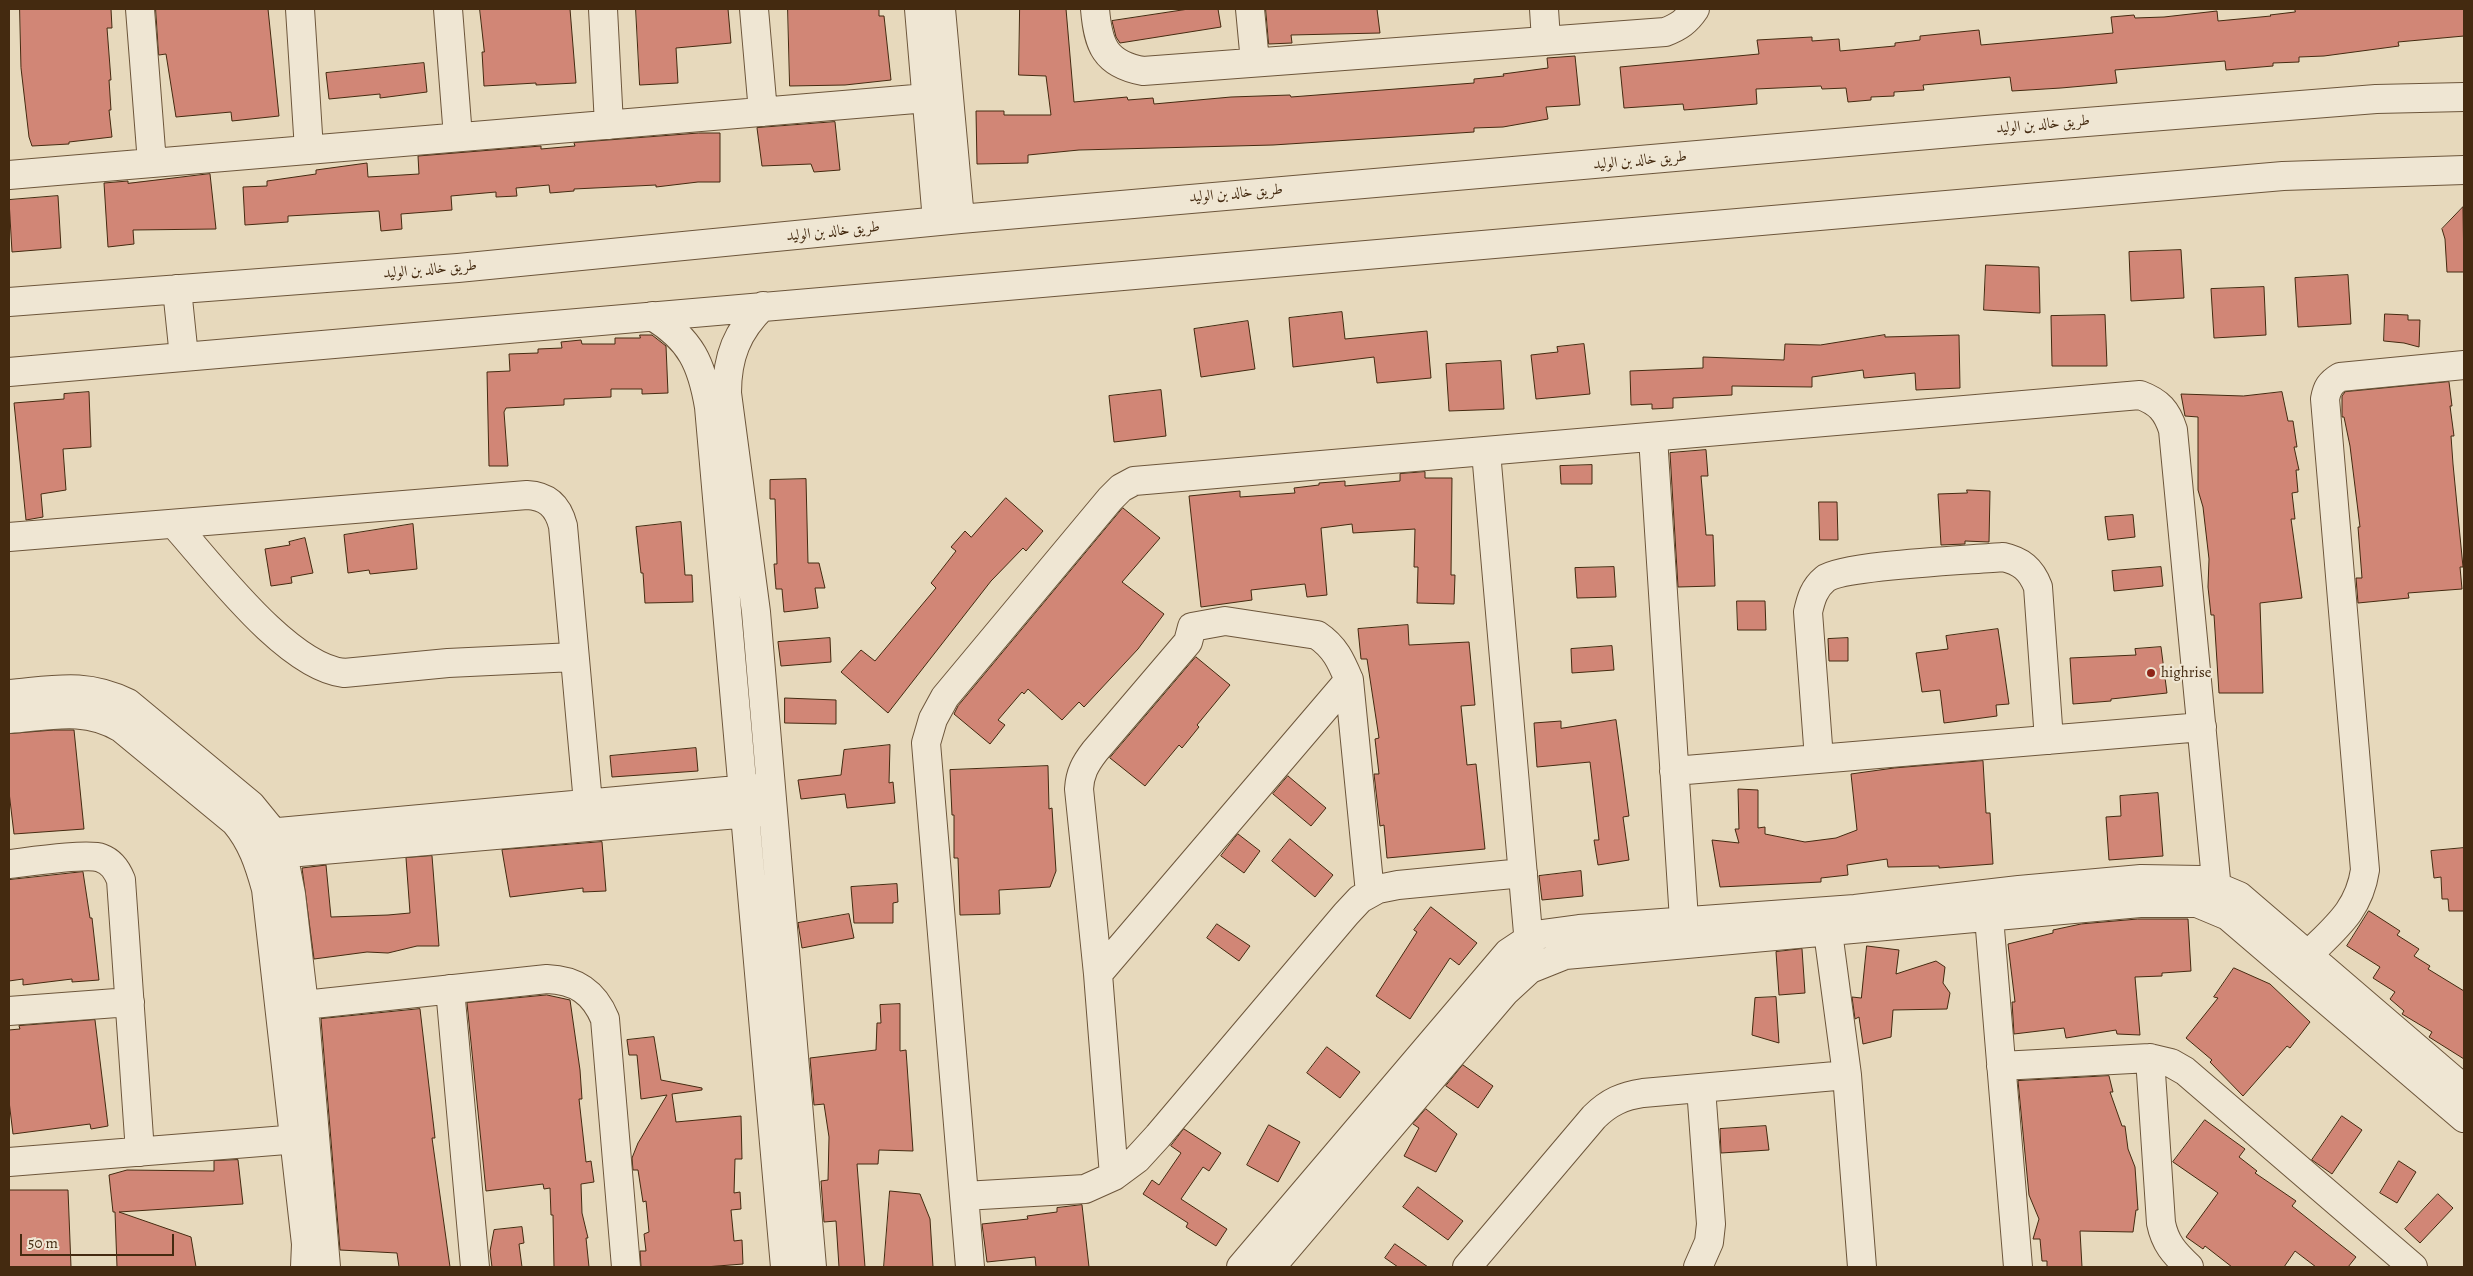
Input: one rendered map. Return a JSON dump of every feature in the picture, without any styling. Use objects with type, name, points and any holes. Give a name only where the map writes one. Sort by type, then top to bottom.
[{"type":"street","points":[[140,9],[152,163]]},
{"type":"street","points":[[300,9],[309,150]]},
{"type":"street","points":[[448,9],[458,137]]},
{"type":"street","points":[[603,9],[610,125]]},
{"type":"street","points":[[754,9],[762,112]]},
{"type":"street","points":[[919,9],[927,98],[949,220]]},
{"type":"street","points":[[942,9],[949,220]]},
{"type":"street","points":[[1095,9],[1097,34],[1103,48],[1114,60],[1128,68],[1143,71],[1665,32],[1677,28],[1687,20],[1695,9]]},
{"type":"street","points":[[1250,9],[1255,62]]},
{"type":"street","points":[[1544,9],[1546,40]]},
{"type":"street","name":"طريق خالد بن الوليد","points":[[9,302],[458,268],[949,220],[2111,120],[2376,99],[2464,97]]},
{"type":"street","points":[[9,175],[927,98]]},
{"type":"street","points":[[9,372],[2283,176],[2464,170]]},
{"type":"street","points":[[177,289],[184,356]]},
{"type":"street","points":[[763,306],[749,320],[738,336],[729,364],[727,393],[756,612],[812,1267]]},
{"type":"street","points":[[652,316],[666,324],[689,347],[703,376],[706,391],[785,1267]]},
{"type":"street","points":[[2309,954],[2348,914],[2357,901],[2365,870],[2326,409],[2327,390],[2332,382],[2340,377],[2464,365]]},
{"type":"street","points":[[970,1267],[926,743],[933,719],[945,697],[1110,499],[1121,488],[1134,481],[2140,395],[2152,400],[2162,408],[2169,418],[2173,430],[2219,911]]},
{"type":"street","points":[[1653,437],[1684,920]]},
{"type":"street","points":[[1486,452],[1529,939],[1530,969]]},
{"type":"street","points":[[9,537],[527,495],[538,496],[555,506],[563,526],[588,803]]},
{"type":"street","points":[[174,524],[276,635],[317,666],[333,672],[344,673],[448,663],[574,657]]},
{"type":"street","points":[[1819,759],[1808,612],[1813,593],[1826,578],[1844,571],[2002,557],[2015,560],[2026,566],[2034,575],[2038,587],[2049,740]]},
{"type":"street","points":[[1114,1176],[1098,974],[1079,789],[1080,776],[1084,764],[1094,751],[1188,642],[1192,627],[1225,621],[1317,635],[1329,643],[1338,654],[1349,680],[1370,893]]},
{"type":"street","points":[[1098,974],[1349,680]]},
{"type":"street","points":[[9,694],[77,688],[112,695],[128,703],[251,805],[265,844],[291,894],[304,1005],[306,1244],[304,1267]]},
{"type":"street","points":[[9,719],[90,714],[106,719],[121,728],[227,816],[265,844],[772,799]]},
{"type":"street","points":[[1674,771],[2202,726]]},
{"type":"street","points":[[265,844],[588,803],[743,801]]},
{"type":"street","points":[[265,844],[266,890],[326,1267]]},
{"type":"street","points":[[9,864],[94,857],[105,860],[114,867],[121,880],[140,1152]]},
{"type":"street","points":[[964,1196],[1085,1189],[1114,1176],[1137,1159],[1346,914],[1360,899],[1370,893],[1398,885],[1523,873]]},
{"type":"street","points":[[1241,1267],[1508,953],[1529,939],[1560,931],[1684,920],[1855,909],[2019,890],[2141,879],[2201,880],[2238,896],[2309,954],[2464,1089]]},
{"type":"street","points":[[1272,1267],[1505,992],[1530,969],[1565,955],[2140,903],[2197,903],[2219,911],[2246,931],[2464,1118]]},
{"type":"street","points":[[1989,916],[2018,1267]]},
{"type":"street","points":[[1828,932],[1847,1076],[1862,1267]]},
{"type":"street","points":[[304,1005],[547,979],[563,980],[577,984],[590,993],[600,1005],[605,1019],[626,1267]]},
{"type":"street","points":[[450,989],[475,1267]]},
{"type":"street","points":[[9,1011],[130,1002]]},
{"type":"street","points":[[2001,1066],[2150,1058],[2171,1063],[2185,1071],[2413,1267]]},
{"type":"street","points":[[2150,1058],[2160,1223],[2164,1238],[2172,1251],[2189,1267]]},
{"type":"street","points":[[1467,1267],[1594,1117],[1608,1104],[1625,1096],[1847,1076]]},
{"type":"street","points":[[1698,1267],[1710,1242],[1701,1088]]},
{"type":"street","points":[[9,1162],[305,1139]]},
{"type":"building","points":[[20,9],[111,9],[112,28],[107,28],[111,80],[109,80],[111,110],[109,110],[112,137],[69,142],[69,144],[32,146],[29,137],[21,68]]},
{"type":"building","points":[[156,9],[268,9],[279,116],[232,121],[231,112],[176,117],[166,54],[159,55]]},
{"type":"building","points":[[480,9],[570,9],[576,83],[484,86],[482,52],[484,52]]},
{"type":"building","points":[[636,9],[728,9],[731,43],[676,48],[678,83],[640,85]]},
{"type":"building","points":[[788,9],[879,9],[879,16],[884,16],[891,80],[845,85],[790,86]]},
{"type":"building","points":[[1020,9],[1066,9],[1074,102],[1127,97],[1128,100],[1153,98],[1154,104],[1231,97],[1290,95],[1291,97],[1474,83],[1474,79],[1548,68],[1547,58],[1575,56],[1580,105],[1546,107],[1548,119],[1503,127],[1474,128],[1474,132],[1273,145],[1079,150],[1028,155],[1028,163],[977,164],[976,111],[1004,111],[1004,115],[1051,115],[1046,76],[1019,75]]},
{"type":"building","points":[[1189,9],[1218,9],[1221,27],[1120,43],[1116,37],[1112,21]]},
{"type":"building","points":[[1266,9],[1377,9],[1380,33],[1291,35],[1292,43],[1269,44]]},
{"type":"building","points":[[2295,9],[2464,9],[2464,36],[2398,42],[2399,46],[2324,56],[2299,57],[2299,62],[2273,63],[2273,66],[2226,70],[2225,61],[2115,70],[2117,83],[2061,88],[2012,91],[2010,77],[1923,85],[1924,90],[1894,92],[1894,96],[1871,97],[1871,100],[1848,102],[1846,88],[1822,89],[1821,86],[1756,89],[1757,104],[1684,110],[1683,104],[1624,108],[1620,67],[1759,54],[1757,40],[1812,37],[1812,41],[1839,39],[1840,51],[1895,46],[1895,43],[1920,40],[1920,36],[1979,30],[1981,45],[2113,33],[2111,17],[2134,15],[2135,18],[2164,17],[2217,11],[2218,21],[2271,16],[2295,12]]},
{"type":"building","points":[[424,63],[427,92],[380,98],[380,94],[329,99],[326,73]]},
{"type":"building","points":[[835,122],[840,170],[814,172],[811,164],[762,166],[757,128]]},
{"type":"building","points":[[720,133],[720,182],[698,182],[656,187],[656,185],[574,189],[574,191],[550,193],[549,185],[516,188],[517,196],[496,197],[496,192],[451,196],[452,210],[401,214],[402,229],[381,231],[379,211],[288,216],[288,222],[245,225],[243,187],[267,186],[267,181],[316,174],[316,170],[367,163],[368,177],[419,174],[418,156],[541,146],[541,149],[575,146],[574,143]]},
{"type":"building","points":[[210,174],[216,229],[133,230],[134,244],[108,247],[104,183],[128,181],[128,183]]},
{"type":"building","points":[[58,196],[61,248],[12,252],[9,200]]},
{"type":"building","points":[[2463,207],[2464,272],[2447,272],[2445,239],[2442,229]]},
{"type":"building","points":[[2181,250],[2184,298],[2131,301],[2129,252]]},
{"type":"building","points":[[1986,265],[2039,267],[2040,313],[1984,310]]},
{"type":"building","points":[[2348,275],[2351,324],[2298,327],[2295,278]]},
{"type":"building","points":[[2264,287],[2266,335],[2214,338],[2211,289]]},
{"type":"building","points":[[1342,312],[1345,339],[1427,331],[1431,378],[1377,383],[1374,357],[1293,367],[1289,318]]},
{"type":"building","points":[[2385,314],[2408,315],[2408,320],[2420,320],[2419,347],[2384,341]]},
{"type":"building","points":[[2105,315],[2107,366],[2052,366],[2051,316]]},
{"type":"building","points":[[1248,321],[1255,369],[1201,377],[1194,329]]},
{"type":"building","points":[[640,335],[652,335],[666,346],[668,393],[642,394],[642,389],[611,389],[611,397],[564,399],[564,405],[506,408],[504,412],[508,466],[489,466],[487,372],[510,371],[509,354],[538,353],[538,349],[562,348],[561,342],[581,340],[582,344],[615,344],[615,338],[640,338]]},
{"type":"building","points":[[1885,335],[1885,337],[1959,335],[1960,388],[1916,390],[1915,373],[1864,378],[1863,370],[1812,377],[1812,387],[1732,386],[1732,395],[1673,398],[1673,408],[1652,409],[1652,404],[1631,405],[1630,371],[1703,368],[1703,357],[1784,360],[1785,344],[1820,345]]},
{"type":"building","points":[[1584,344],[1590,394],[1536,399],[1531,355],[1558,352],[1557,347]]},
{"type":"building","points":[[1501,361],[1504,409],[1449,411],[1446,364]]},
{"type":"building","points":[[2449,382],[2454,436],[2451,436],[2453,464],[2463,567],[2460,567],[2462,589],[2408,593],[2409,598],[2358,603],[2356,578],[2362,578],[2358,527],[2360,527],[2350,446],[2344,417],[2342,417],[2342,396],[2345,392]]},
{"type":"building","points":[[1161,390],[1166,436],[1114,442],[1109,396]]},
{"type":"building","points":[[89,392],[91,447],[63,449],[66,490],[41,494],[43,517],[26,520],[14,403],[64,399],[64,394]]},
{"type":"building","points":[[2282,392],[2288,421],[2293,421],[2297,447],[2294,447],[2299,470],[2296,470],[2298,492],[2292,493],[2295,519],[2291,519],[2302,598],[2260,603],[2263,693],[2219,693],[2214,615],[2211,615],[2208,587],[2209,559],[2203,507],[2198,490],[2198,417],[2185,416],[2181,394],[2243,396]]},
{"type":"building","points":[[1706,450],[1708,476],[1701,476],[1706,535],[1713,535],[1715,586],[1678,587],[1670,453]]},
{"type":"building","points":[[1592,465],[1592,484],[1561,484],[1560,466]]},
{"type":"building","points":[[1425,472],[1425,478],[1452,478],[1451,575],[1455,575],[1454,604],[1417,603],[1418,567],[1414,567],[1415,529],[1353,533],[1352,524],[1321,528],[1327,595],[1307,597],[1305,584],[1251,590],[1252,600],[1201,607],[1189,496],[1240,491],[1240,497],[1295,493],[1294,488],[1319,485],[1319,483],[1345,481],[1345,486],[1400,481],[1400,474]]},
{"type":"building","points":[[806,479],[808,563],[819,563],[825,588],[815,588],[818,608],[784,612],[782,589],[776,589],[774,564],[777,564],[775,499],[770,499],[770,480]]},
{"type":"building","points":[[1967,490],[1990,491],[1989,542],[1965,541],[1965,544],[1941,545],[1938,494],[1967,493]]},
{"type":"building","points":[[1006,498],[1043,531],[1026,551],[1023,548],[991,581],[888,713],[841,672],[861,650],[875,661],[936,588],[931,583],[956,551],[951,547],[965,531],[971,537]]},
{"type":"building","points":[[1819,502],[1837,502],[1838,540],[1820,540]]},
{"type":"building","points":[[1123,508],[1160,538],[1122,582],[1164,614],[1138,649],[1084,707],[1079,702],[1062,720],[1028,689],[1024,694],[1022,692],[998,720],[1005,725],[990,744],[954,714],[958,706]]},
{"type":"building","points":[[2133,515],[2135,537],[2108,540],[2105,517]]},
{"type":"building","points":[[681,522],[685,575],[692,575],[693,602],[645,603],[643,573],[641,573],[636,527]]},
{"type":"building","points":[[413,524],[417,569],[370,574],[369,570],[348,573],[344,535]]},
{"type":"building","points":[[305,538],[313,573],[291,577],[292,583],[271,586],[265,549],[290,545],[289,542]]},
{"type":"building","points":[[1614,567],[1616,597],[1577,598],[1575,568]]},
{"type":"building","points":[[2161,567],[2163,586],[2114,591],[2112,571]]},
{"type":"building","points":[[1737,601],[1765,601],[1766,630],[1738,630]]},
{"type":"building","points":[[1408,625],[1409,645],[1469,642],[1475,705],[1461,706],[1467,765],[1476,764],[1485,849],[1387,858],[1384,825],[1380,826],[1374,774],[1379,774],[1375,739],[1379,738],[1367,659],[1361,659],[1358,629]]},
{"type":"building","points":[[1998,629],[2009,704],[1996,705],[1997,716],[1944,723],[1940,690],[1922,692],[1916,653],[1948,649],[1946,636]]},
{"type":"building","points":[[830,638],[831,662],[781,666],[778,642]]},
{"type":"building","points":[[1848,638],[1848,661],[1829,661],[1828,639]]},
{"type":"building","points":[[1612,646],[1614,670],[1572,673],[1571,649]]},
{"type":"building","points":[[2161,647],[2167,693],[2073,704],[2070,658],[2136,655],[2135,649]]},
{"type":"building","points":[[1196,657],[1230,685],[1197,725],[1199,727],[1182,748],[1179,745],[1145,786],[1110,758]]},
{"type":"building","points":[[785,698],[836,700],[836,724],[785,723]]},
{"type":"building","points":[[1616,720],[1629,816],[1623,817],[1629,860],[1598,865],[1594,840],[1599,840],[1590,762],[1537,767],[1534,723],[1561,721],[1561,728]]},
{"type":"building","points":[[74,730],[84,829],[14,834],[9,792],[9,734]]},
{"type":"building","points":[[890,745],[889,783],[893,782],[895,803],[847,808],[845,794],[801,799],[798,780],[841,775],[844,750]]},
{"type":"building","points":[[696,748],[698,771],[612,777],[610,756]]},
{"type":"building","points":[[1983,761],[1986,813],[1990,813],[1993,864],[1939,868],[1939,866],[1888,867],[1887,859],[1847,865],[1848,875],[1821,878],[1821,882],[1720,887],[1712,840],[1739,843],[1735,829],[1739,829],[1738,789],[1758,790],[1758,828],[1765,827],[1765,834],[1805,842],[1836,838],[1857,830],[1851,774],[1894,768]]},
{"type":"building","points":[[1048,766],[1049,809],[1052,808],[1056,871],[1050,887],[999,890],[1000,914],[960,915],[958,858],[954,858],[954,815],[952,815],[950,770]]},
{"type":"building","points":[[1288,776],[1326,808],[1311,826],[1273,794]]},
{"type":"building","points":[[2158,793],[2163,856],[2109,860],[2106,817],[2121,816],[2120,796]]},
{"type":"building","points":[[1238,834],[1260,851],[1244,873],[1221,856]]},
{"type":"building","points":[[1290,839],[1333,875],[1315,897],[1272,861]]},
{"type":"building","points":[[602,842],[606,891],[583,892],[583,888],[510,897],[502,850]]},
{"type":"building","points":[[2464,848],[2464,911],[2449,911],[2448,899],[2442,899],[2441,877],[2434,878],[2431,851]]},
{"type":"building","points":[[432,856],[439,946],[417,946],[388,953],[367,952],[314,959],[302,868],[326,865],[331,917],[410,913],[406,858]]},
{"type":"building","points":[[1581,871],[1583,896],[1542,900],[1539,876]]},
{"type":"building","points":[[83,872],[90,918],[92,918],[99,980],[72,982],[72,979],[23,985],[23,979],[9,981],[9,880]]},
{"type":"building","points":[[897,884],[898,902],[893,903],[893,923],[854,923],[851,887]]},
{"type":"building","points":[[1431,907],[1477,943],[1459,965],[1450,958],[1410,1019],[1376,996],[1417,932],[1414,930]]},
{"type":"building","points":[[2369,911],[2400,931],[2397,935],[2419,949],[2414,956],[2430,966],[2428,969],[2464,991],[2464,1059],[2429,1037],[2432,1032],[2402,1014],[2404,1011],[2390,999],[2395,992],[2373,978],[2380,967],[2347,946]]},
{"type":"building","points":[[849,914],[854,938],[802,948],[798,923]]},
{"type":"building","points":[[2138,919],[2188,919],[2191,971],[2162,973],[2162,976],[2135,977],[2140,1035],[2117,1034],[2116,1030],[2066,1038],[2064,1028],[2014,1034],[2012,1002],[2015,1002],[2008,944],[2053,933],[2053,930],[2081,924]]},
{"type":"building","points":[[1217,924],[1250,946],[1239,961],[1207,938]]},
{"type":"building","points":[[1867,946],[1899,950],[1896,974],[1936,961],[1945,967],[1943,983],[1950,993],[1947,1009],[1893,1010],[1891,1037],[1863,1044],[1859,1017],[1855,1019],[1852,997],[1861,998]]},
{"type":"building","points":[[1802,949],[1805,993],[1779,995],[1776,952]]},
{"type":"building","points":[[2234,968],[2270,984],[2310,1022],[2290,1048],[2287,1046],[2243,1096],[2210,1062],[2212,1060],[2186,1038],[2218,998],[2214,997]]},
{"type":"building","points":[[547,995],[570,1000],[580,1070],[582,1099],[579,1099],[586,1162],[591,1161],[594,1182],[581,1184],[582,1213],[588,1238],[586,1238],[589,1267],[554,1267],[553,1215],[551,1215],[550,1188],[544,1189],[543,1184],[486,1191],[467,1003]]},
{"type":"building","points":[[1776,997],[1779,1043],[1752,1035],[1755,998]]},
{"type":"building","points":[[900,1004],[900,1051],[906,1050],[913,1151],[879,1150],[878,1164],[857,1164],[865,1267],[839,1267],[836,1221],[824,1222],[821,1181],[828,1180],[829,1137],[824,1104],[814,1105],[810,1058],[876,1050],[877,1023],[881,1023],[880,1005]]},
{"type":"building","points":[[420,1009],[435,1138],[432,1138],[450,1267],[399,1267],[397,1253],[340,1250],[321,1019]]},
{"type":"building","points":[[95,1020],[108,1126],[91,1129],[90,1124],[13,1134],[9,1101],[9,1030],[20,1029],[19,1026]]},
{"type":"building","points":[[654,1037],[661,1080],[702,1088],[702,1090],[672,1094],[676,1122],[741,1116],[742,1159],[735,1159],[734,1193],[740,1192],[741,1209],[731,1210],[734,1241],[742,1240],[743,1264],[705,1267],[641,1267],[640,1251],[646,1251],[644,1234],[649,1232],[646,1201],[643,1202],[638,1170],[633,1170],[632,1158],[638,1143],[667,1095],[641,1099],[637,1055],[629,1055],[627,1040]]},
{"type":"building","points":[[1327,1047],[1360,1072],[1340,1098],[1307,1073]]},
{"type":"building","points":[[1463,1065],[1493,1086],[1478,1108],[1446,1086]]},
{"type":"building","points":[[2109,1076],[2113,1092],[2110,1092],[2122,1126],[2125,1126],[2128,1149],[2135,1167],[2138,1210],[2136,1210],[2133,1232],[2080,1231],[2082,1267],[2047,1267],[2047,1261],[2042,1261],[2040,1239],[2033,1239],[2039,1219],[2029,1195],[2018,1081]]},
{"type":"building","points":[[1426,1109],[1457,1134],[1436,1172],[1404,1156],[1419,1128],[1413,1124]]},
{"type":"building","points":[[2342,1116],[2362,1130],[2332,1174],[2312,1160]]},
{"type":"building","points":[[2205,1120],[2245,1149],[2239,1157],[2257,1171],[2255,1173],[2296,1201],[2292,1206],[2356,1257],[2348,1267],[2316,1267],[2295,1251],[2284,1267],[2232,1267],[2205,1246],[2203,1249],[2186,1237],[2218,1193],[2173,1162]]},
{"type":"building","points":[[1269,1125],[1300,1142],[1278,1182],[1247,1165]]},
{"type":"building","points":[[1766,1126],[1769,1150],[1721,1153],[1720,1129]]},
{"type":"building","points":[[1184,1129],[1221,1153],[1209,1171],[1203,1167],[1181,1199],[1227,1229],[1216,1246],[1186,1227],[1188,1223],[1143,1194],[1152,1180],[1159,1185],[1181,1153],[1171,1146]]},
{"type":"building","points":[[238,1160],[243,1204],[119,1212],[191,1237],[196,1267],[117,1267],[115,1212],[113,1212],[109,1175],[127,1170],[214,1171],[214,1161]]},
{"type":"building","points":[[2399,1161],[2416,1172],[2397,1203],[2380,1193]]},
{"type":"building","points":[[1418,1187],[1463,1221],[1448,1240],[1403,1207]]},
{"type":"building","points":[[9,1190],[68,1190],[71,1267],[9,1267]]},
{"type":"building","points":[[890,1191],[920,1194],[930,1219],[933,1267],[884,1267]]},
{"type":"building","points":[[2438,1194],[2453,1208],[2420,1243],[2405,1229]]},
{"type":"building","points":[[1082,1205],[1089,1267],[1036,1267],[1035,1257],[987,1262],[982,1224],[1028,1219],[1027,1216],[1057,1212],[1057,1208]]},
{"type":"building","points":[[522,1227],[524,1243],[519,1244],[522,1267],[492,1267],[490,1251],[494,1230]]},
{"type":"building","points":[[1395,1244],[1428,1267],[1398,1267],[1385,1258]]},
{"type":"place","name":"highrise","points":[[2151,673]]}]
